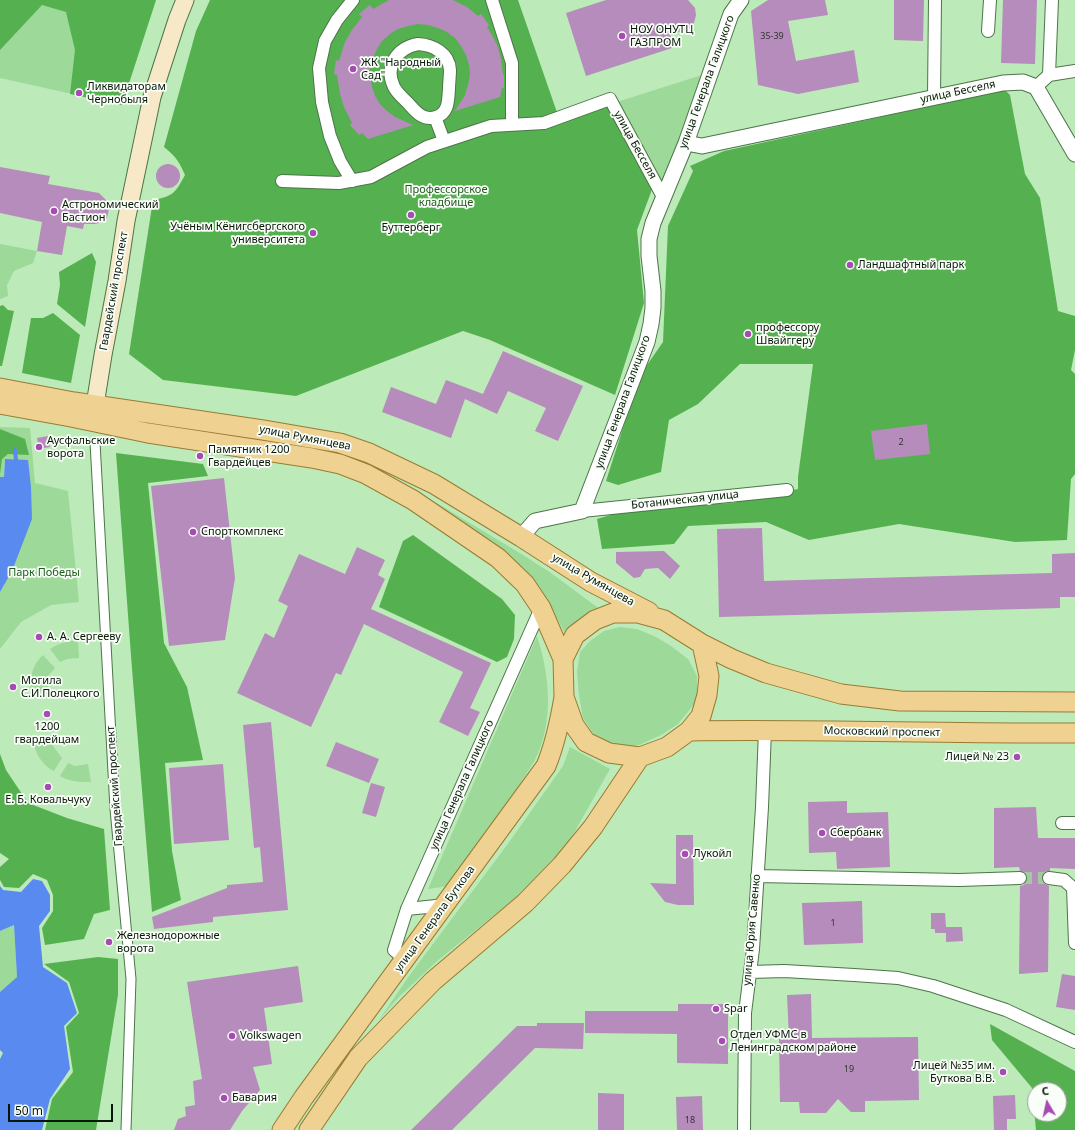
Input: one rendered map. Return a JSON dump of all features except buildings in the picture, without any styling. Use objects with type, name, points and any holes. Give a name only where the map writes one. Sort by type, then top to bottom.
[{"type":"main road","name":"Гвардейский проспект","points":[[95,414],[103,355],[126,221],[152,97],[185,0]]},
{"type":"main road","name":"улица Румянцева","points":[[0,388],[95,414],[148,433],[312,458],[340,464],[366,474],[414,500],[498,558],[525,584],[541,608],[563,659]]},
{"type":"main road","name":"улица Румянцева","points":[[0,404],[71,417],[95,414],[263,430],[340,443],[387,460],[434,484],[591,582],[664,620]]},
{"type":"main road","points":[[702,644],[709,676],[707,696],[701,716],[689,731],[667,747],[640,757],[609,753],[586,742],[574,725],[564,698],[563,659],[575,635],[595,620],[613,613],[638,613],[664,620],[702,644],[732,660],[766,673],[841,694],[900,700],[1075,702]]},
{"type":"main road","name":"улица Генерала Буткова","points":[[282,1130],[304,1097],[446,905],[546,766],[551,754],[564,698]]},
{"type":"main road","name":"Московский проспект","points":[[689,731],[765,730],[947,733],[1075,733]]},
{"type":"main road","points":[[309,1130],[358,1058],[433,981],[525,903],[562,865],[593,827],[640,757]]},
{"type":"street","points":[[352,181],[340,161],[330,136],[322,102],[320,68],[325,41],[337,20],[353,0]]},
{"type":"street","points":[[492,0],[512,63],[512,124]]},
{"type":"street","name":"улица Генерала Галицкого","points":[[582,511],[647,342],[653,308],[649,256],[653,223],[686,142],[731,14],[741,0]]},
{"type":"street","points":[[934,97],[935,0]]},
{"type":"street","points":[[988,31],[990,0]]},
{"type":"street","points":[[1049,75],[1052,0]]},
{"type":"street","points":[[418,44],[426,44],[440,51],[449,63],[450,70],[447,107],[440,115],[435,117],[429,118],[418,114],[395,89],[392,81],[392,67],[398,54],[404,49],[418,44]]},
{"type":"street","points":[[1075,71],[1049,75],[1036,87],[1075,154]]},
{"type":"street","name":"улица Бесселя","points":[[686,142],[702,146],[1003,83],[1023,82],[1036,87]]},
{"type":"street","name":"улица Бесселя","points":[[282,181],[339,183],[371,177],[427,147],[490,126],[544,123],[610,99],[663,197]]},
{"type":"street","points":[[435,117],[444,142]]},
{"type":"street","name":"Гвардейский проспект","points":[[95,442],[115,809],[131,979],[126,1130]]},
{"type":"street","name":"Ботаническая улица","points":[[582,511],[787,490]]},
{"type":"street","points":[[521,537],[535,521],[582,511]]},
{"type":"street","name":"улица Генерала Галицкого","points":[[405,959],[394,950],[407,909],[541,608]]},
{"type":"street","name":"улица Юрия Савенко","points":[[744,1130],[745,1013],[753,949],[762,807],[765,730]]},
{"type":"street","points":[[1062,823],[1075,823]]},
{"type":"street","points":[[757,876],[959,880],[1020,878]]},
{"type":"street","points":[[1050,878],[1064,880],[1073,888],[1075,943]]},
{"type":"street","points":[[407,909],[446,905]]},
{"type":"street","points":[[750,972],[784,971],[898,978],[933,986],[1006,1010],[1075,1042]]},
{"type":"green space","points":[[0,0],[156,0],[122,105],[0,78]]},
{"type":"green space","points":[[0,0],[156,0],[122,105],[70,94],[75,50],[66,12],[42,5],[0,50]]},
{"type":"green space","name":"Профессорское кладбище","points":[[210,0],[518,0],[560,121],[607,106],[654,184],[637,230],[644,303],[615,395],[490,340],[463,331],[296,396],[163,380],[129,354],[153,200],[173,193],[185,175],[177,160],[164,147],[196,31]]},
{"type":"green space","points":[[708,73],[662,184],[617,102]]},
{"type":"green space","name":"Ландшафтный парк","points":[[1005,90],[1010,95],[1025,174],[1040,198],[1058,311],[1075,316],[1075,350],[1071,370],[1075,374],[1075,474],[1071,479],[1067,540],[1015,542],[899,524],[809,540],[766,522],[688,526],[674,544],[602,549],[597,519],[630,509],[732,503],[798,489],[798,477],[813,364],[740,364],[698,404],[669,420],[661,472],[618,485],[606,481],[640,375],[663,342],[668,226],[693,171],[690,166],[724,151]]},
{"type":"green space","points":[[0,244],[37,251],[33,263],[14,271],[7,285],[8,296],[0,299]]},
{"type":"green space","points":[[92,253],[96,262],[85,327],[57,304],[60,285],[59,272]]},
{"type":"green space","points":[[3,305],[8,310],[14,311],[2,366],[0,366],[0,306]]},
{"type":"green space","points":[[53,313],[80,335],[71,383],[22,373],[31,318],[43,318]]},
{"type":"green space","name":"Парк Победы","points":[[0,427],[30,428],[35,483],[68,491],[79,602],[51,605],[21,622],[0,649],[0,592],[12,570],[28,461],[5,459],[4,477],[0,477]]},
{"type":"green space","points":[[0,429],[25,439],[29,455],[8,454],[2,459],[0,474]]},
{"type":"green space","points":[[116,453],[203,464],[208,476],[148,483],[164,643],[187,687],[203,760],[165,763],[172,851],[181,900],[152,912],[132,669]]},
{"type":"green space","points":[[435,502],[551,573],[601,610],[566,635],[547,600],[532,579],[433,504]]},
{"type":"green space","points":[[413,535],[502,599],[515,615],[514,639],[507,657],[497,662],[379,607],[403,541]]},
{"type":"green space","points":[[620,627],[637,629],[656,637],[688,659],[697,676],[697,700],[678,724],[661,735],[639,745],[618,748],[597,739],[583,718],[577,672],[580,652],[590,641],[604,631]]},
{"type":"green space","points":[[537,636],[545,667],[548,699],[545,730],[535,760],[496,822],[448,886],[428,889]]},
{"type":"green space","points":[[78,640],[79,658],[67,659],[60,662],[50,649],[57,645]]},
{"type":"green space","points":[[43,655],[55,668],[48,676],[48,690],[30,693],[31,677],[34,668],[36,663]]},
{"type":"green space","points":[[50,736],[53,746],[62,758],[54,771],[39,758],[32,738]]},
{"type":"green space","points":[[570,747],[610,769],[570,840],[551,864],[529,887],[436,962],[399,997],[379,1020],[409,976],[507,845],[563,766]]},
{"type":"green space","points":[[0,754],[6,770],[28,803],[67,818],[104,829],[110,910],[94,914],[84,939],[45,945],[42,928],[53,911],[53,895],[47,880],[33,874],[19,888],[4,887],[0,880],[0,867],[9,859],[0,853]]},
{"type":"green space","points":[[68,763],[75,766],[88,764],[91,782],[71,781],[60,776]]},
{"type":"green space","points":[[14,925],[17,977],[0,992],[0,931]]},
{"type":"green space","points":[[98,957],[118,959],[118,995],[96,1130],[45,1130],[52,1099],[73,1072],[66,1027],[79,1013],[69,982],[44,964]]},
{"type":"green space","points":[[990,1024],[1075,1071],[1075,1130],[1036,1130],[1035,1122],[1067,1122],[1067,1082],[1027,1082],[992,1040]]},
{"type":"water","points":[[5,459],[28,460],[32,519],[12,571],[0,592],[0,477],[4,477]]},
{"type":"water","points":[[33,879],[42,881],[50,895],[50,911],[39,926],[43,967],[67,983],[77,1013],[64,1026],[70,1069],[50,1099],[42,1130],[0,1130],[0,1059],[3,1053],[0,1050],[0,992],[17,977],[14,925],[0,931],[0,886],[3,890],[21,892]]},
{"type":"waterway","points":[[15,450],[16,460]]},
{"type":"tunnel","points":[[1020,878],[1049,878]]},
{"type":"place","name":"НОУ ОНУТЦ ГАЗПРОМ","points":[[622,36]]},
{"type":"place","name":"ЖК \"Народный Сад\"","points":[[353,69]]},
{"type":"place","name":"Ликвидаторам Чернобыля","points":[[79,93]]},
{"type":"place","name":"Астрономический Бастион","points":[[54,211]]},
{"type":"place","name":"Буттерберг","points":[[411,215]]},
{"type":"place","name":"Учёным Кёнигсбергского университета","points":[[313,233]]},
{"type":"place","name":"Ландшафтный парк","points":[[850,265]]},
{"type":"place","name":"профессору Швайггеру","points":[[748,334]]},
{"type":"place","name":"Аусфальские ворота","points":[[39,447]]},
{"type":"place","name":"Памятник 1200 Гвардейцев","points":[[200,456]]},
{"type":"place","name":"Спорткомплекс","points":[[193,532]]},
{"type":"place","name":"А. А. Сергееву","points":[[39,637]]},
{"type":"place","name":"Могила С.И.Полецкого","points":[[13,687]]},
{"type":"place","name":"1200 гвардейцам","points":[[47,714]]},
{"type":"place","name":"Лицей № 23","points":[[1017,757]]},
{"type":"place","name":"Е. Б. Ковальчуку","points":[[48,787]]},
{"type":"place","name":"Сбербанк","points":[[822,833]]},
{"type":"place","name":"Лукойл","points":[[685,854]]},
{"type":"place","name":"Железнодорожные ворота","points":[[109,942]]},
{"type":"place","name":"Spar","points":[[716,1009]]},
{"type":"place","name":"Volkswagen","points":[[232,1036]]},
{"type":"place","name":"Отдел УФМС в Ленинградском районе","points":[[722,1041]]},
{"type":"place","name":"Лицей №35 им. Буткова В.В.","points":[[1003,1072]]},
{"type":"place","name":"Бавария","points":[[224,1098]]}]
